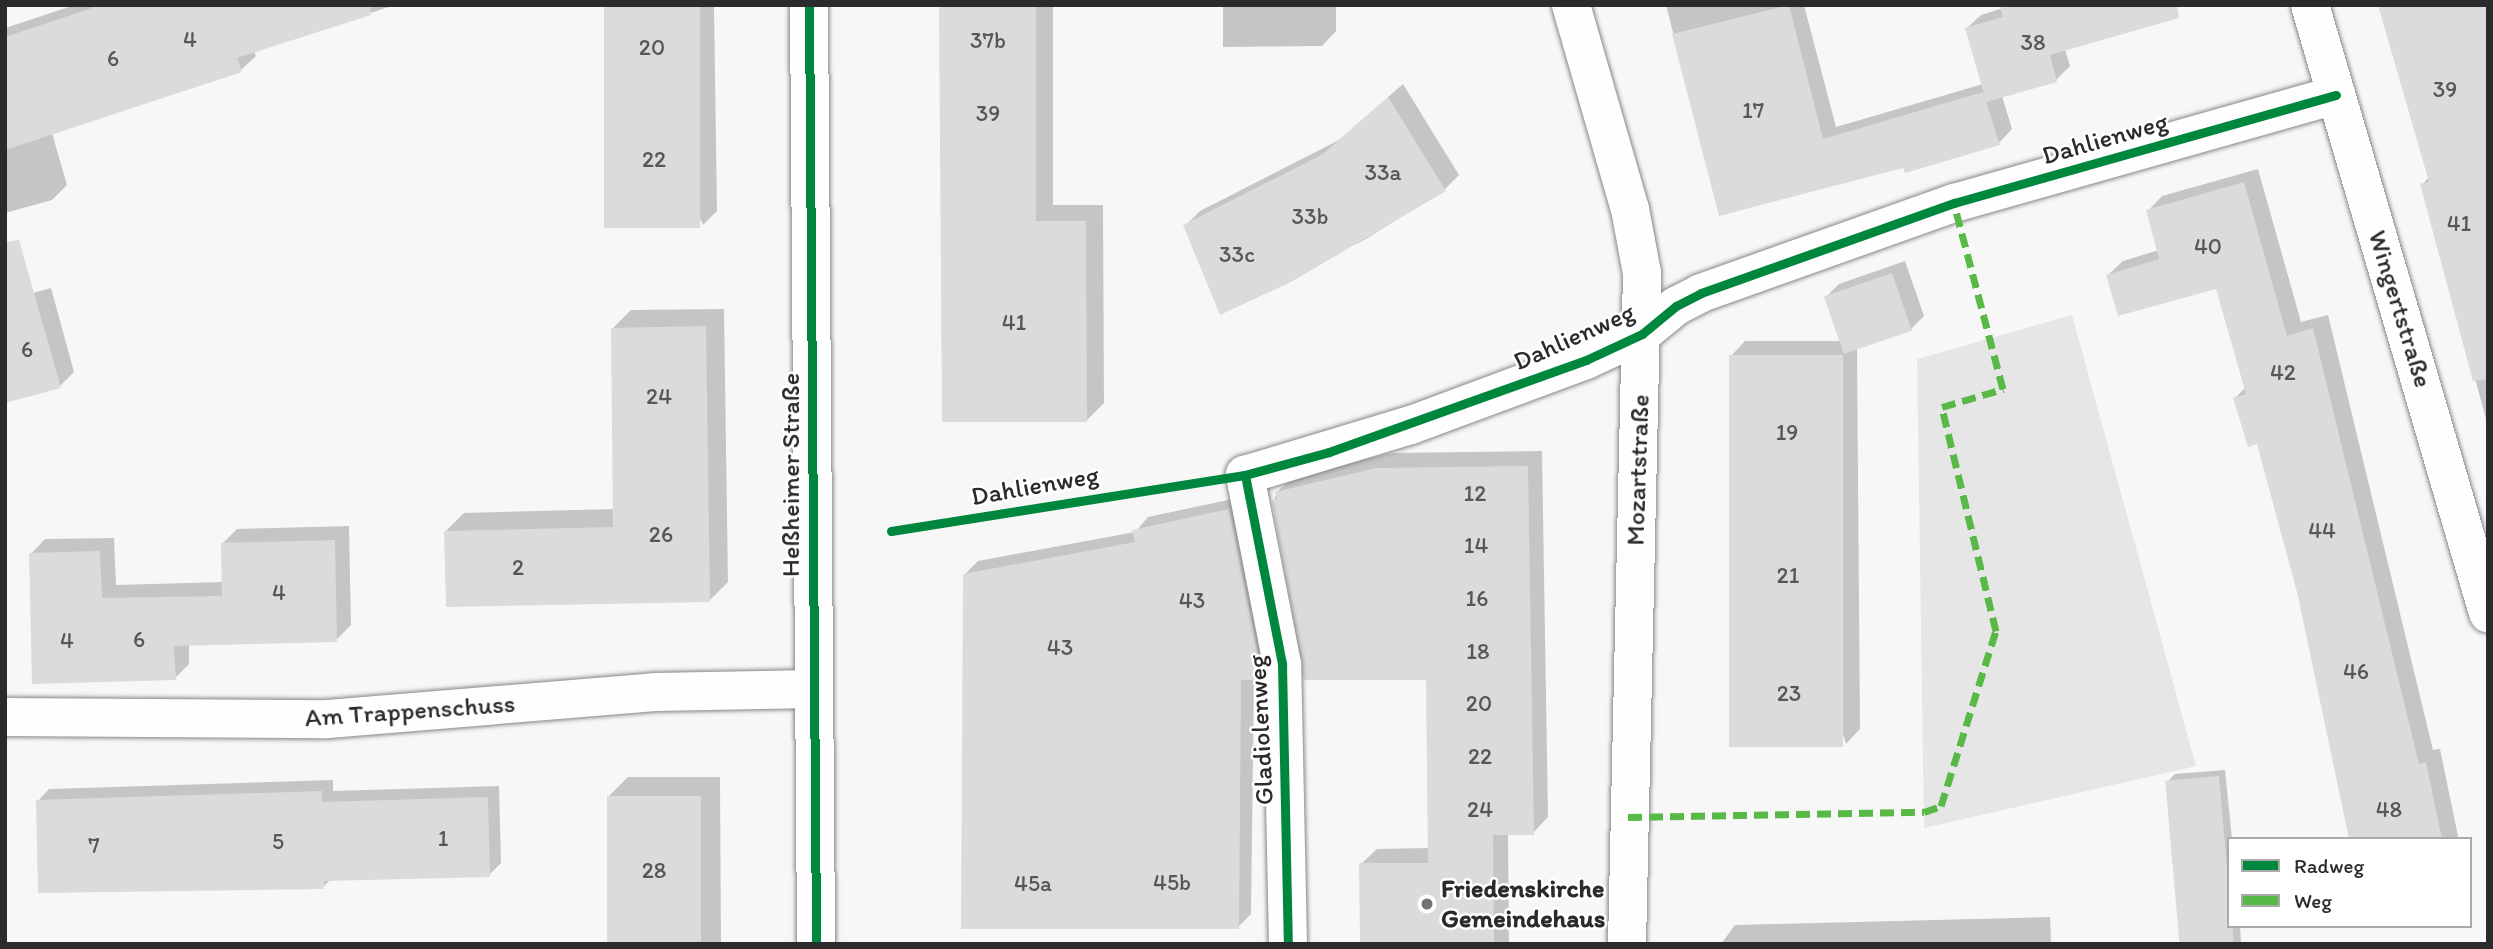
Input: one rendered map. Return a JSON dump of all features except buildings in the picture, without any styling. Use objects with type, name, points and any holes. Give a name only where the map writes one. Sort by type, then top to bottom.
[{"type":"street","name":"Heßheimer Straße","points":[[809,5],[816,944]]},
{"type":"street","name":"Mozartstraße","points":[[1571,5],[1630,209],[1643,273],[1627,944]]},
{"type":"street","name":"Wingertstraße","points":[[2309,5],[2488,613]]},
{"type":"street","name":"Dahlienweg","points":[[1245,475],[1411,425],[1642,334],[1676,306],[1701,293],[1954,203],[2336,95]]},
{"type":"street","name":"Gladiolenweg","points":[[1245,475],[1282,664],[1288,944]]},
{"type":"street","name":"Am Trappenschuss","points":[[5,717],[328,719],[655,692],[814,689]]},
{"type":"shaded area","points":[[2072,315],[2196,766],[1924,828],[1917,359]]},
{"type":"marked path","points":[[1628,817],[1924,812],[1941,806],[1996,631],[1942,407],[2003,389],[1954,203]]},
{"type":"cycle path","points":[[809,5],[816,944]]},
{"type":"cycle path","points":[[891,531],[1245,475],[1329,452],[1586,360],[1642,334],[1676,306],[1701,293],[1954,203],[2336,95]]},
{"type":"cycle path","points":[[1245,475],[1282,664],[1288,944]]},
{"type":"place","name":"Friedenskirche Gemeindehaus","points":[[1427,904]]}]
